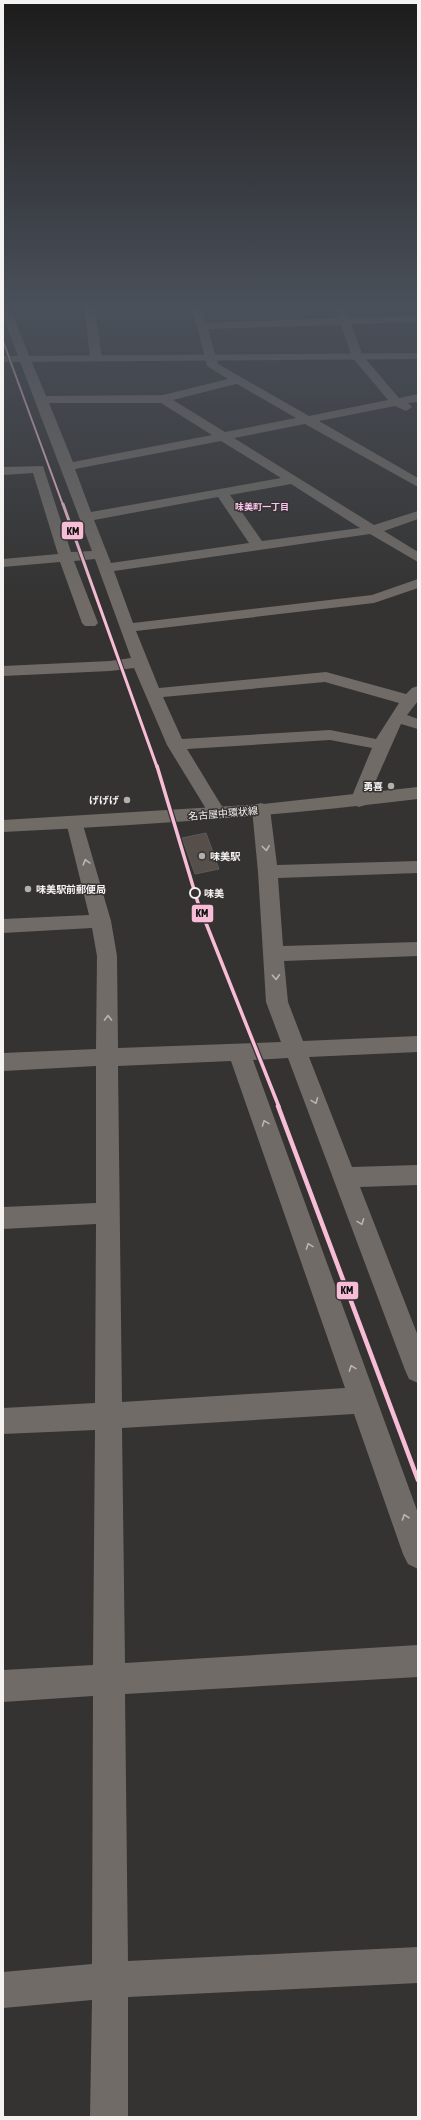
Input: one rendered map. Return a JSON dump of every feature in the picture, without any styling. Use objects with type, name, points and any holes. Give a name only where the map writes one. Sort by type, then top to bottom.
[{"type":"main road","name":"名古屋中環状線","points":[[3,826],[217,814],[359,801],[418,793]]},
{"type":"street","points":[[41,402],[68,467],[140,662],[176,745],[217,814]]},
{"type":"street","points":[[168,402],[418,558]]},
{"type":"street","points":[[274,402],[418,483]]},
{"type":"street","points":[[68,467],[396,402],[418,414]]},
{"type":"street","points":[[3,471],[38,469],[66,558],[90,623]]},
{"type":"street","points":[[87,517],[293,480]]},
{"type":"street","points":[[222,493],[258,546]]},
{"type":"street","points":[[106,568],[372,530],[418,515]]},
{"type":"street","points":[[3,563],[101,554]]},
{"type":"street","points":[[127,628],[374,599],[418,583]]},
{"type":"street","points":[[3,671],[110,666],[140,662]]},
{"type":"street","points":[[153,692],[326,677],[413,695],[382,746],[359,801]]},
{"type":"street","points":[[398,718],[418,724]]},
{"type":"street","points":[[176,745],[330,735],[382,746]]},
{"type":"street","points":[[261,809],[268,872],[278,1002],[344,1177],[415,1355]]},
{"type":"street","points":[[75,822],[101,921],[107,956],[109,1213],[109,2117]]},
{"type":"street","points":[[268,872],[418,867]]},
{"type":"street","points":[[3,926],[101,921]]},
{"type":"street","points":[[275,954],[418,949]]},
{"type":"street","points":[[3,1062],[295,1048],[418,1044]]},
{"type":"street","points":[[239,1051],[418,1554]]},
{"type":"street","points":[[344,1177],[418,1174]]},
{"type":"street","points":[[3,1218],[109,1213]]},
{"type":"street","points":[[3,1420],[109,1416],[364,1400]]},
{"type":"street","points":[[3,1686],[418,1661]]},
{"type":"street","points":[[3,1990],[110,1980],[418,1965]]},
{"type":"building","name":"味美駅","points":[[206,833],[219,869],[195,874],[182,838]]},
{"type":"transit line","name":"KM","points":[[25,402],[150,742],[198,903],[232,991],[258,1051],[418,1480]]},
{"type":"place","name":"勇喜","points":[[391,786]]},
{"type":"place","name":"げげげ","points":[[127,800]]},
{"type":"place","name":"味美駅","points":[[202,856]]},
{"type":"place","name":"味美駅前郵便局","points":[[28,889]]},
{"type":"place","name":"味美","points":[[195,893]]},
{"type":"district","name":"味美町一丁目","points":[[262,507]]}]
